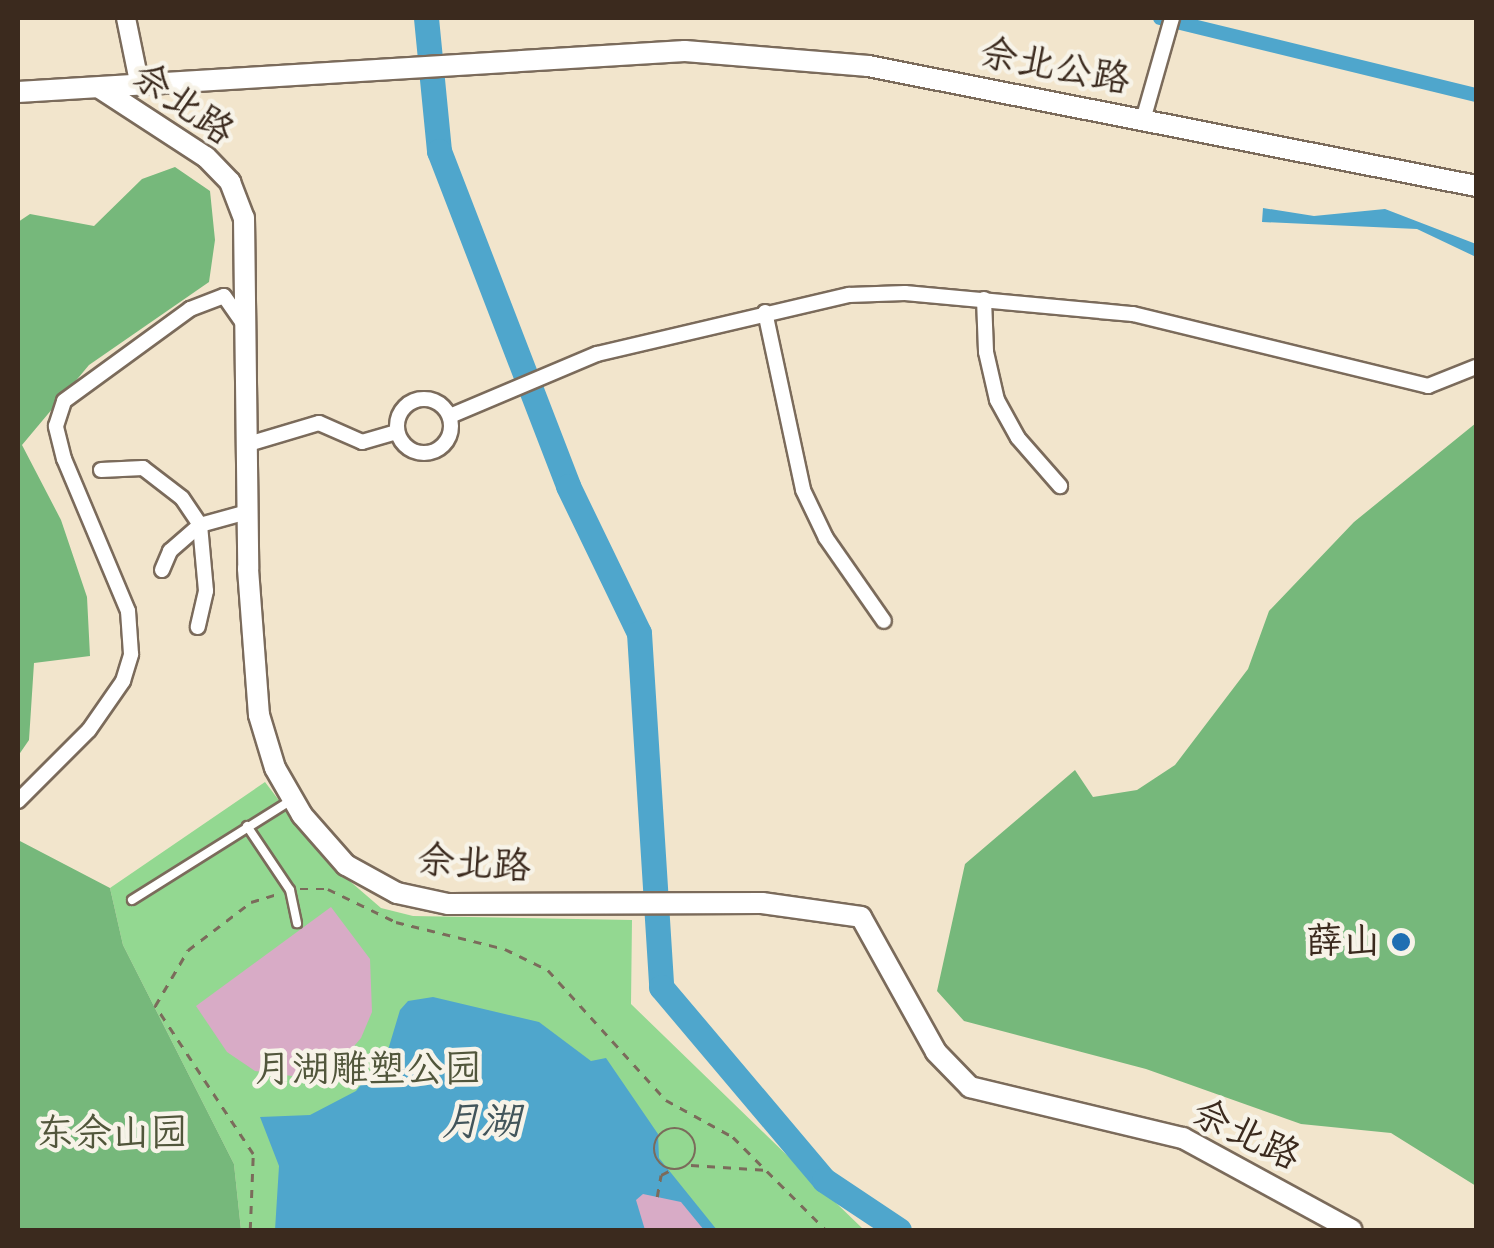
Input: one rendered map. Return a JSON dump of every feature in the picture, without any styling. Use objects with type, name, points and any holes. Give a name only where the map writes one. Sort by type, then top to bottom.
[{"type":"main road","name":"佘北公路","points":[[18,92],[685,51],[813,62],[1143,120],[1476,186]]},
{"type":"main road","name":"佘北路","points":[[100,88],[206,157],[230,182],[244,218],[247,512],[258,714],[293,800],[346,865],[396,893],[448,904],[821,907],[861,916],[936,1052],[970,1087],[1183,1138],[1352,1230]]},
{"type":"street","points":[[126,18],[140,86]]},
{"type":"street","points":[[1143,120],[1172,18]]},
{"type":"street","points":[[18,801],[89,730],[123,680],[131,654],[128,611],[64,459],[56,426],[64,401],[190,309],[224,296],[244,326]]},
{"type":"street","points":[[450,416],[570,364],[765,312],[848,296],[984,299],[1206,328],[1428,386],[1476,368]]},
{"type":"street","points":[[984,299],[990,375],[1018,438],[1060,486]]},
{"type":"street","points":[[765,312],[803,490],[837,552],[864,585],[884,621]]},
{"type":"street","points":[[422,398],[443,405],[450,416],[448,440],[438,451],[409,449],[397,432],[401,412],[422,398]]},
{"type":"street","points":[[246,445],[320,423],[362,442],[397,432]]},
{"type":"street","points":[[102,470],[143,468],[182,498],[200,525],[206,591],[198,626]]},
{"type":"street","points":[[162,570],[170,551],[200,525],[247,512]]},
{"type":"lane","points":[[132,900],[293,800]]},
{"type":"lane","points":[[246,826],[290,890],[297,922]]},
{"type":"path","points":[[250,1230],[253,1154],[155,1006],[188,950],[250,902],[290,890],[328,889],[396,922],[506,950],[548,970],[666,1100],[733,1137],[826,1230]]},
{"type":"path","points":[[670,1170],[654,1149],[670,1128],[694,1139],[690,1164]]},
{"type":"path","points":[[657,1197],[661,1175],[690,1164],[735,1173],[770,1170]]},
{"type":"green space","points":[[175,167],[210,191],[215,240],[209,282],[89,365],[22,445],[61,520],[87,597],[90,656],[34,663],[29,740],[18,756],[18,222],[30,214],[94,226],[142,179]]},
{"type":"green space","name":"薛山","points":[[1476,423],[1476,1186],[1391,1133],[1301,1124],[1146,1069],[964,1021],[937,991],[965,864],[1075,770],[1093,797],[1137,790],[1175,765],[1248,669],[1269,611],[1354,522]]},
{"type":"green space","name":"月湖雕塑公园","points":[[265,782],[323,858],[381,908],[413,916],[632,920],[631,1004],[864,1230],[241,1230],[234,1164],[123,945],[110,888]]},
{"type":"green space","name":"东佘山园","points":[[18,840],[110,888],[123,945],[234,1164],[241,1230],[18,1230]]},
{"type":"water","points":[[1263,208],[1314,216],[1385,209],[1476,244],[1476,257],[1417,229],[1262,222]]},
{"type":"water","name":"月湖","points":[[433,997],[539,1022],[591,1061],[606,1058],[658,1134],[659,1158],[717,1230],[275,1230],[279,1166],[260,1117],[310,1115],[356,1091],[388,1050],[400,1010],[408,1001]]},
{"type":"building","points":[[331,907],[370,959],[372,1012],[361,1038],[344,1058],[322,1069],[292,1076],[255,1071],[227,1052],[196,1006]]},
{"type":"building","points":[[643,1194],[681,1202],[704,1230],[645,1230],[636,1200]]},
{"type":"waterway","points":[[426,18],[439,151],[568,486],[639,633],[661,987],[824,1180],[899,1230]]},
{"type":"waterway","points":[[1160,18],[1476,95]]},
{"type":"place","name":"薛山","points":[[1401,942]]}]
